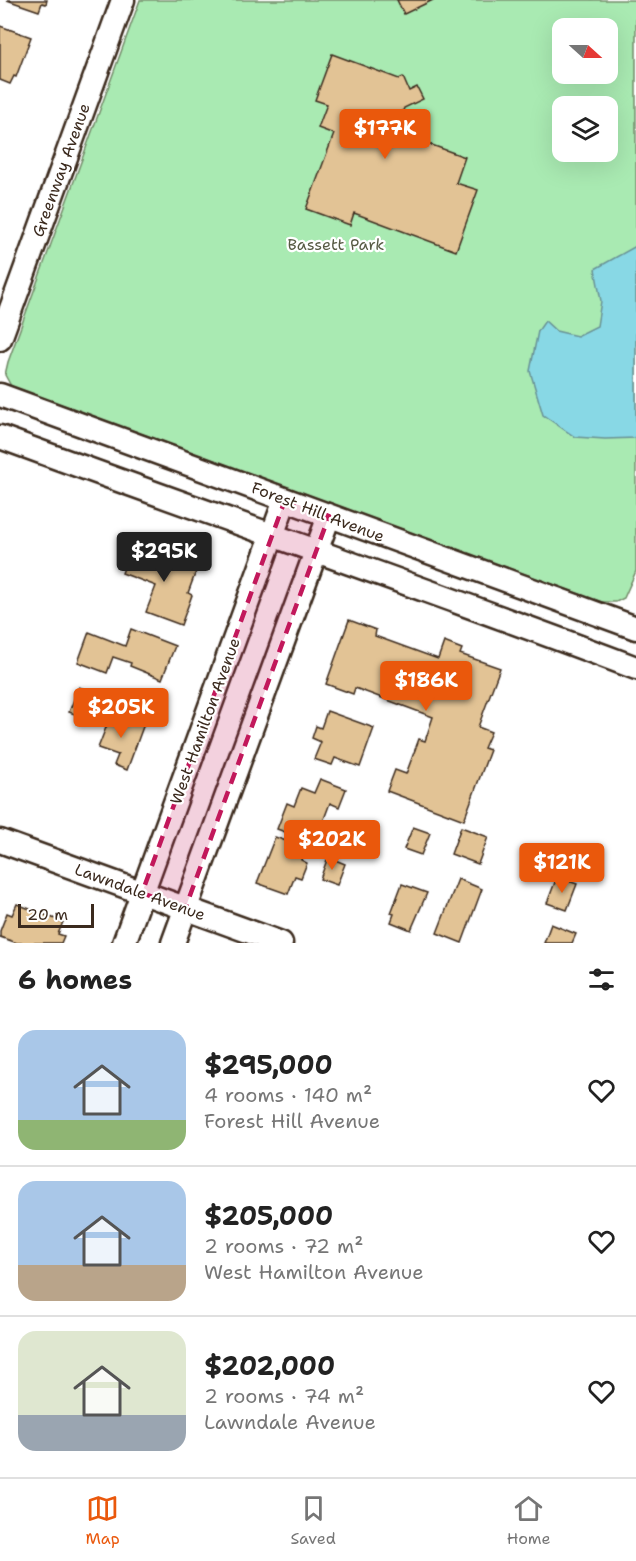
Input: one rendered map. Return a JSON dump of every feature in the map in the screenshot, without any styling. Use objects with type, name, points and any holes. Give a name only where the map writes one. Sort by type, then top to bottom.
[{"type":"street","name":"Greenway Avenue","points":[[0,339],[123,0]]},
{"type":"street","name":"Forest Hill Avenue","points":[[0,395],[635,625]]},
{"type":"street","points":[[0,437],[628,665],[635,625]]},
{"type":"street","name":"West Hamilton Avenue","points":[[124,943],[285,500]]},
{"type":"street","points":[[173,943],[329,516]]},
{"type":"street","name":"Lawndale Avenue","points":[[0,841],[281,943]]},
{"type":"highlighted area","points":[[285,500],[329,516],[185,909],[142,893]]},
{"type":"green space","name":"Bassett Park","points":[[140,0],[636,0],[636,571],[624,598],[616,602],[601,602],[11,386],[5,375]]},
{"type":"water","points":[[636,246],[636,438],[575,437],[543,415],[530,371],[538,331],[545,321],[556,331],[577,336],[597,326],[601,301],[595,269]]},
{"type":"building","points":[[7,0],[47,0],[46,4],[42,3],[39,11]]},
{"type":"building","points":[[397,0],[433,0],[404,14]]},
{"type":"building","points":[[0,26],[31,37],[16,77],[14,76],[10,84],[0,80]]},
{"type":"building","points":[[332,54],[399,79],[403,77],[409,91],[417,87],[423,99],[404,108],[401,116],[410,120],[404,135],[465,157],[456,183],[478,190],[456,251],[354,213],[350,225],[306,209],[334,134],[318,128],[327,104],[315,100]]},
{"type":"building","points":[[132,547],[154,555],[151,561],[163,566],[167,554],[198,566],[188,593],[192,595],[181,625],[146,612],[156,586],[122,573]]},
{"type":"building","points":[[349,620],[376,630],[375,636],[438,659],[444,642],[462,649],[460,654],[500,668],[478,727],[491,732],[484,748],[490,750],[464,820],[387,791],[395,770],[406,774],[419,739],[425,741],[433,717],[355,688],[353,694],[326,684]]},
{"type":"building","points":[[131,629],[175,646],[162,679],[130,666],[131,663],[113,657],[107,673],[78,662],[89,632],[125,646]]},
{"type":"building","points":[[79,687],[99,695],[90,719],[69,712]]},
{"type":"building","points":[[327,711],[374,728],[360,767],[335,758],[332,765],[314,759],[321,742],[312,738],[316,726],[321,728]]},
{"type":"building","points":[[112,712],[144,724],[127,770],[114,765],[118,755],[98,748]]},
{"type":"building","points":[[320,779],[346,789],[339,807],[330,803],[315,843],[277,829],[287,803],[294,806],[301,788],[314,793]]},
{"type":"building","points":[[413,827],[430,833],[421,855],[404,849]]},
{"type":"building","points":[[461,827],[488,837],[478,864],[451,854]]},
{"type":"building","points":[[275,837],[306,848],[301,860],[307,863],[301,878],[295,876],[288,894],[257,883]]},
{"type":"building","points":[[328,857],[345,864],[337,885],[320,879]]},
{"type":"building","points":[[557,877],[577,884],[567,910],[547,903]]},
{"type":"building","points":[[458,879],[482,889],[462,943],[437,933]]},
{"type":"building","points":[[402,884],[427,893],[411,930],[391,922],[394,914],[391,913]]},
{"type":"building","points":[[17,904],[63,922],[58,934],[64,936],[61,943],[17,943],[0,937],[7,913],[12,915]]},
{"type":"building","points":[[551,924],[576,934],[572,943],[544,943]]}]
